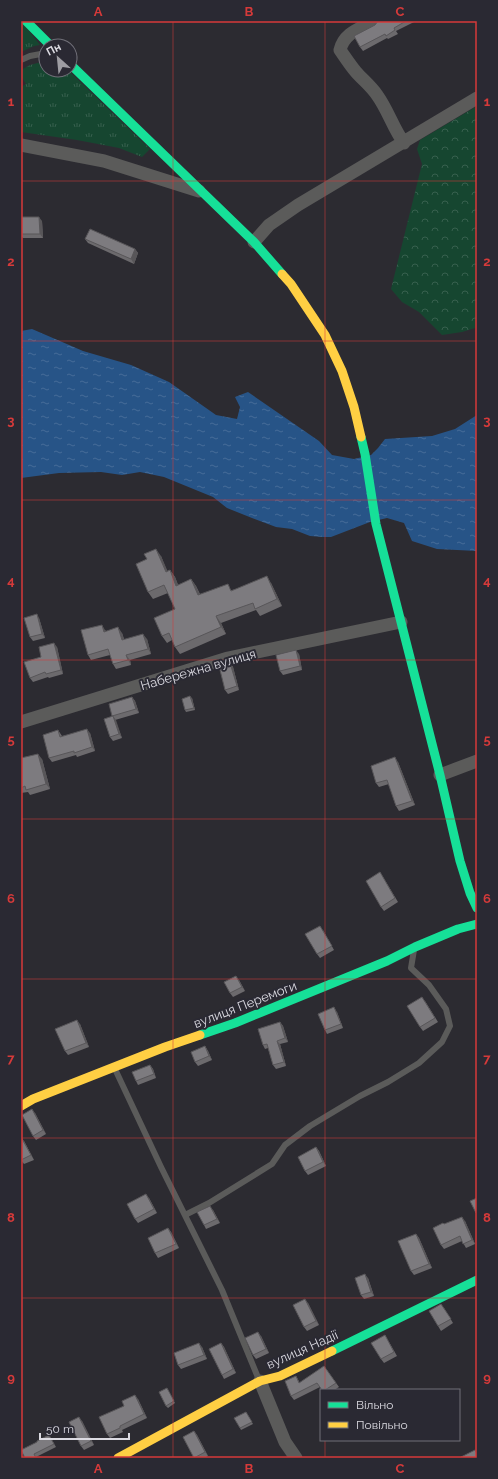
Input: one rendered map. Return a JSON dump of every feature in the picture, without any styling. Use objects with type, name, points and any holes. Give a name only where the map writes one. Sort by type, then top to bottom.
[{"type":"main road","points":[[26,21],[43,38]]},
{"type":"main road","points":[[78,72],[254,242],[291,284],[325,335],[342,371],[354,407],[365,454],[376,524],[460,861],[470,893],[477,908]]},
{"type":"main road","name":"вулиця Перемоги","points":[[21,1106],[33,1099],[165,1047],[235,1023],[387,961],[415,947],[477,924]]},
{"type":"main road","name":"вулиця Надії","points":[[118,1458],[260,1381],[280,1376],[477,1280]]},
{"type":"street","points":[[374,21],[345,37],[341,42],[340,50],[348,63],[369,84],[377,95],[388,112],[397,133],[404,143]]},
{"type":"street","points":[[254,242],[269,225],[298,205],[477,98]]},
{"type":"street","points":[[21,145],[104,161],[200,191]]},
{"type":"street","name":"Набережна вулиця","points":[[21,722],[228,658],[401,622]]},
{"type":"street","points":[[440,776],[477,761]]},
{"type":"street","points":[[260,1381],[285,1442],[296,1458]]},
{"type":"lane","points":[[21,60],[38,54]]},
{"type":"lane","points":[[185,1215],[209,1203],[272,1164],[285,1144],[310,1126],[360,1096],[388,1082],[418,1063],[442,1042],[450,1026],[446,1009],[429,985],[411,968],[415,947]]},
{"type":"lane","points":[[114,1067],[161,1167],[222,1290],[260,1381]]},
{"type":"green space","points":[[21,21],[38,42],[38,45],[21,52]]},
{"type":"green space","points":[[38,63],[38,78],[76,78],[150,149],[142,157],[119,148],[21,132],[21,87],[26,84],[21,76],[21,70]]},
{"type":"green space","points":[[477,106],[477,316],[475,328],[462,332],[442,335],[419,312],[402,302],[391,289],[422,164],[417,149],[420,140]]},
{"type":"water","points":[[32,329],[83,351],[131,365],[169,382],[216,415],[237,419],[240,407],[235,397],[248,392],[319,441],[332,455],[354,459],[371,455],[385,439],[432,436],[455,429],[477,415],[477,551],[437,549],[412,541],[404,523],[387,518],[370,522],[331,537],[310,536],[292,529],[276,527],[227,508],[213,497],[164,477],[140,472],[122,475],[101,472],[59,473],[21,478],[21,331]]},
{"type":"building","points":[[378,21],[406,21],[394,28],[395,30],[386,36],[385,34],[360,47],[354,36],[375,25]]},
{"type":"building","points":[[21,217],[39,217],[40,234],[21,234]]},
{"type":"building","points":[[90,229],[135,249],[131,259],[85,239]]},
{"type":"building","points":[[156,549],[166,572],[170,570],[176,586],[191,579],[198,595],[228,584],[231,591],[267,576],[277,599],[255,609],[253,603],[216,616],[221,627],[175,647],[169,633],[162,636],[154,618],[175,609],[164,585],[148,592],[136,564],[147,559],[144,554]]},
{"type":"building","points":[[37,614],[42,634],[30,637],[24,618]]},
{"type":"building","points":[[102,625],[104,632],[118,627],[122,640],[143,634],[148,649],[126,655],[128,660],[113,664],[108,649],[88,655],[81,630]]},
{"type":"building","points":[[54,643],[61,670],[46,674],[45,672],[30,678],[24,662],[41,657],[39,647]]},
{"type":"building","points":[[296,650],[300,666],[280,671],[276,655]]},
{"type":"building","points":[[230,663],[237,686],[225,690],[219,666]]},
{"type":"building","points":[[190,696],[194,708],[185,710],[182,699]]},
{"type":"building","points":[[132,697],[136,709],[112,716],[109,704]]},
{"type":"building","points":[[113,716],[119,734],[110,737],[104,719]]},
{"type":"building","points":[[87,729],[92,747],[74,753],[74,751],[49,758],[43,735],[58,730],[60,737]]},
{"type":"building","points":[[38,754],[46,784],[26,790],[25,786],[21,788],[21,758]]},
{"type":"building","points":[[395,757],[412,801],[396,806],[387,780],[376,783],[371,766]]},
{"type":"building","points":[[380,872],[395,898],[381,907],[366,881]]},
{"type":"building","points":[[320,926],[332,946],[317,954],[305,934]]},
{"type":"building","points":[[236,976],[242,987],[230,993],[224,982]]},
{"type":"building","points":[[422,997],[435,1018],[420,1027],[407,1006]]},
{"type":"building","points":[[334,1007],[341,1024],[325,1030],[318,1014]]},
{"type":"building","points":[[77,1020],[86,1043],[65,1051],[55,1029]]},
{"type":"building","points":[[280,1022],[285,1038],[277,1041],[284,1062],[273,1065],[267,1044],[263,1045],[258,1029]]},
{"type":"building","points":[[205,1046],[209,1056],[195,1062],[191,1052]]},
{"type":"building","points":[[150,1065],[154,1074],[136,1081],[132,1072]]},
{"type":"building","points":[[32,1109],[43,1130],[33,1136],[22,1115]]},
{"type":"building","points":[[21,1137],[31,1155],[21,1160]]},
{"type":"building","points":[[316,1147],[323,1162],[305,1171],[298,1157]]},
{"type":"building","points":[[146,1194],[154,1209],[135,1219],[127,1204]]},
{"type":"building","points":[[477,1198],[477,1213],[476,1213],[470,1201]]},
{"type":"building","points":[[210,1206],[217,1219],[204,1225],[197,1212]]},
{"type":"building","points":[[462,1217],[472,1240],[463,1244],[460,1236],[441,1245],[433,1228]]},
{"type":"building","points":[[168,1228],[176,1244],[155,1253],[148,1238]]},
{"type":"building","points":[[416,1234],[429,1264],[411,1271],[398,1241]]},
{"type":"building","points":[[365,1274],[371,1292],[361,1295],[355,1278]]},
{"type":"building","points":[[305,1299],[316,1321],[304,1327],[293,1305]]},
{"type":"building","points":[[441,1304],[451,1319],[438,1326],[429,1311]]},
{"type":"building","points":[[258,1332],[266,1349],[253,1355],[245,1338]]},
{"type":"building","points":[[385,1335],[394,1352],[381,1359],[371,1343]]},
{"type":"building","points":[[199,1343],[204,1355],[178,1365],[174,1353]]},
{"type":"building","points":[[221,1343],[233,1369],[222,1375],[209,1349]]},
{"type":"building","points":[[324,1366],[336,1383],[327,1389],[321,1389],[317,1383],[291,1396],[285,1381],[296,1376],[299,1383]]},
{"type":"building","points":[[167,1388],[174,1401],[166,1406],[159,1392]]},
{"type":"building","points":[[135,1395],[144,1414],[107,1434],[99,1417],[124,1406],[122,1401]]},
{"type":"building","points":[[246,1412],[252,1422],[240,1428],[234,1418]]},
{"type":"building","points":[[79,1417],[91,1441],[81,1446],[69,1422]]},
{"type":"building","points":[[194,1431],[205,1452],[194,1458],[183,1437]]},
{"type":"building","points":[[49,1435],[54,1444],[34,1454],[36,1458],[25,1458],[21,1450]]},
{"type":"building","points":[[475,1450],[477,1458],[461,1457]]},
{"type":"traffic: fast","points":[[26,21],[43,38]]},
{"type":"traffic: fast","points":[[78,72],[254,242],[282,274]]},
{"type":"traffic: fast","points":[[361,437],[376,524],[440,775],[460,861],[470,893],[477,908]]},
{"type":"traffic: fast","points":[[200,1035],[235,1023],[387,961],[415,947],[458,929],[477,924]]},
{"type":"traffic: fast","points":[[332,1351],[477,1280]]},
{"type":"traffic: slow","points":[[282,274],[291,284],[325,335],[342,371],[354,407],[361,437]]},
{"type":"traffic: slow","points":[[21,1106],[33,1099],[165,1047],[200,1035]]},
{"type":"traffic: slow","points":[[118,1458],[260,1381],[280,1376],[332,1351]]}]
